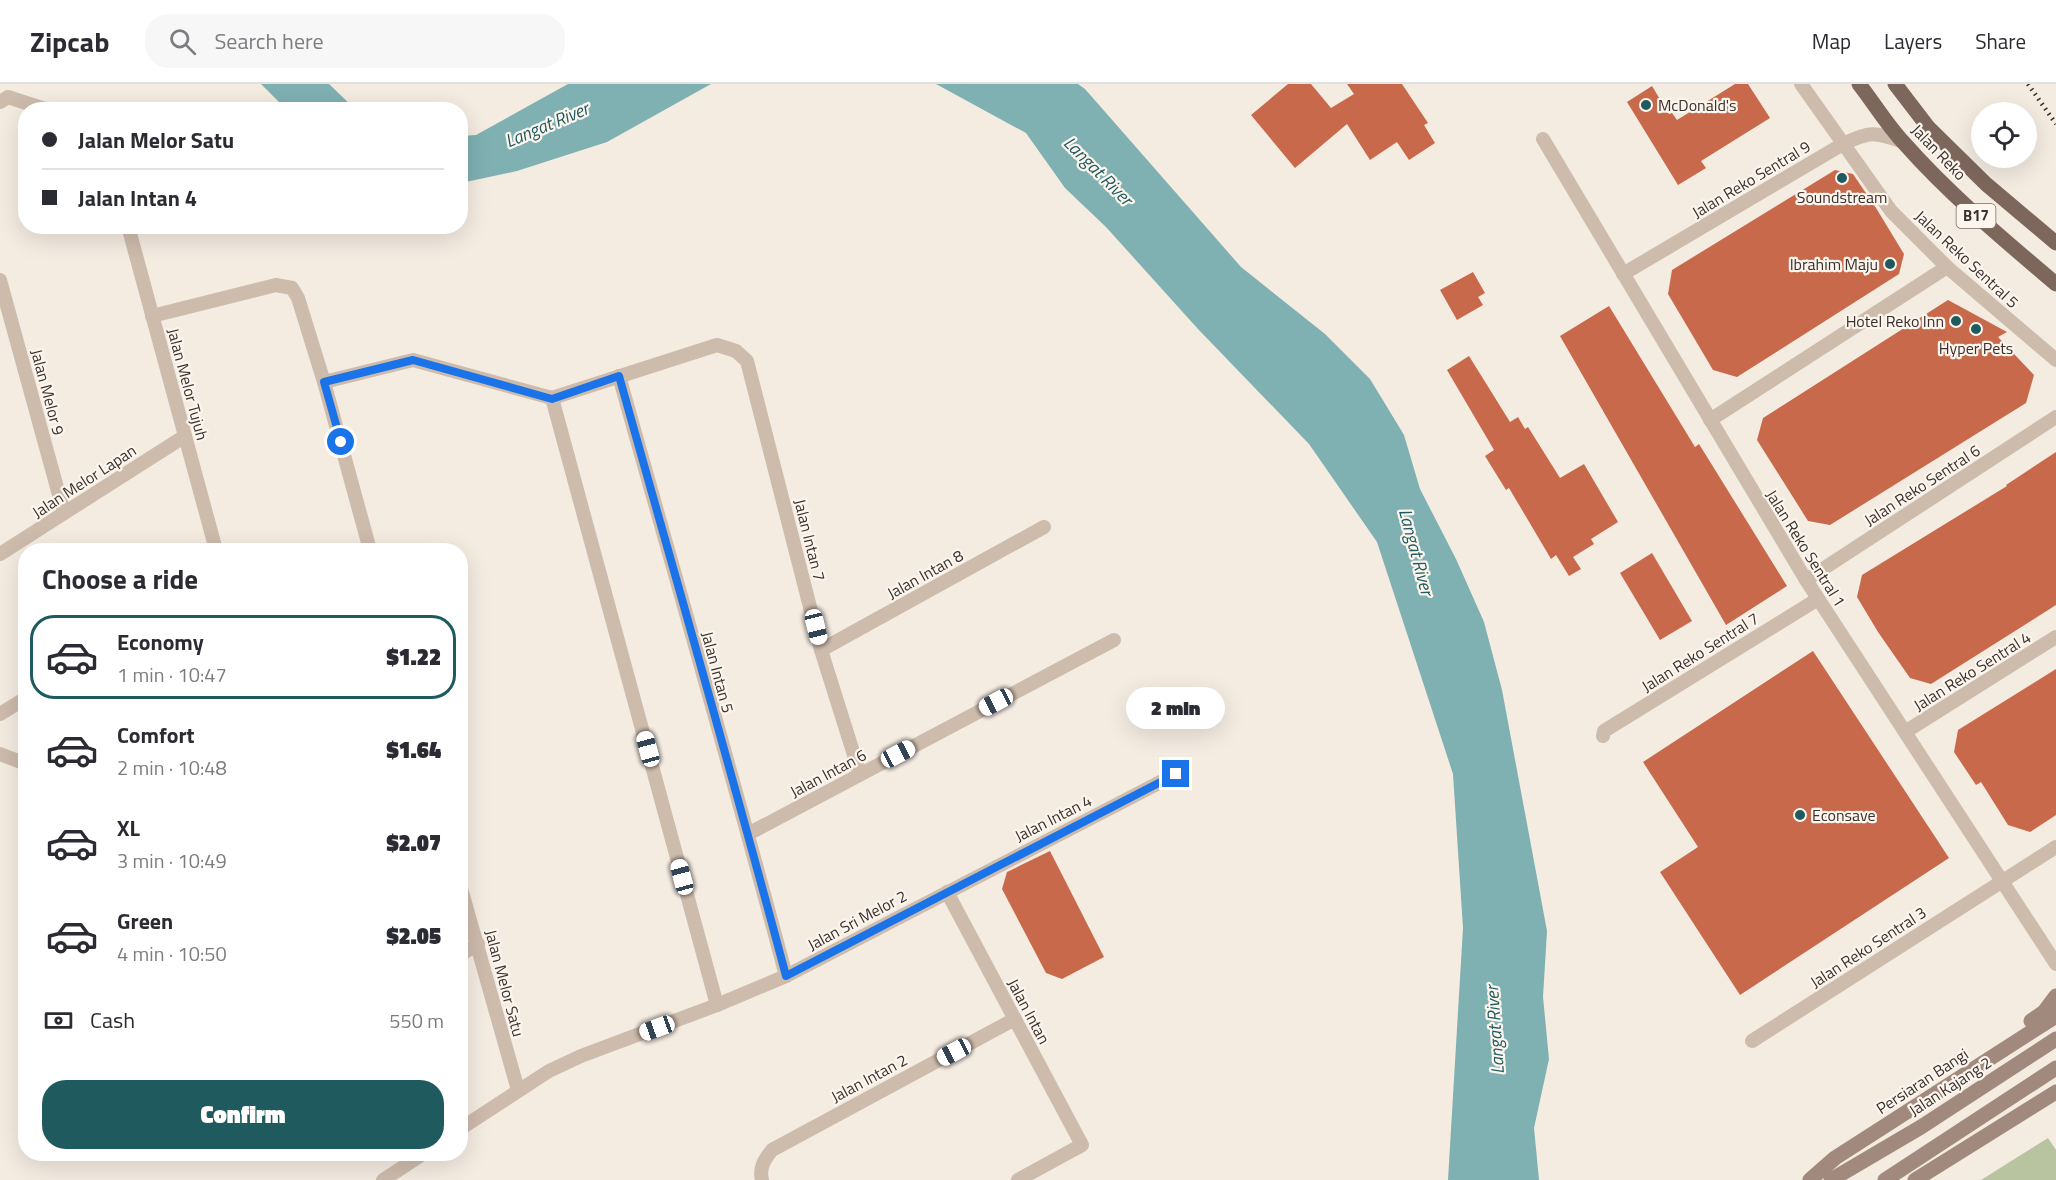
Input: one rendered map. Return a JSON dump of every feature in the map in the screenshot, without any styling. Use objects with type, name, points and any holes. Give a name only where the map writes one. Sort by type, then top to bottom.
[{"type":"main road","name":"Jalan Reko","points":[[1859,84],[1902,141],[1974,214],[2056,284]]},
{"type":"main road","name":"Jalan Reko","points":[[1895,84],[1928,127],[1986,184],[2056,243]]},
{"type":"main road","points":[[1920,1102],[1952,1075],[2044,1012],[2056,996]]},
{"type":"main road","name":"Persiaran Bangi","points":[[1810,1180],[1835,1158],[2056,1016]]},
{"type":"main road","name":"Jalan Kajang 2","points":[[1832,1180],[1921,1127],[2056,1039]]},
{"type":"main road","points":[[1885,1180],[2056,1068]]},
{"type":"main road","points":[[1914,1180],[2056,1092]]},
{"type":"street","name":"Jalan Reko Sentral 5","points":[[1802,84],[1891,211],[1947,267],[2056,360]]},
{"type":"street","points":[[3,97],[20,102]]},
{"type":"street","name":"Jalan Reko Sentral 9","points":[[1623,274],[1863,134],[1878,133],[1902,141]]},
{"type":"street","name":"Jalan Reko Sentral 1","points":[[1543,140],[1806,580],[2056,964]]},
{"type":"street","name":"Jalan Melor Tujuh","points":[[130,234],[214,543]]},
{"type":"street","points":[[1710,420],[1947,267]]},
{"type":"street","name":"Jalan Melor 9","points":[[0,280],[64,513]]},
{"type":"street","points":[[152,316],[276,285],[292,288],[298,298],[324,382],[368,543]]},
{"type":"street","name":"Jalan Intan 7","points":[[619,376],[717,345],[736,351],[747,361],[821,650],[860,774]]},
{"type":"street","points":[[324,382],[413,360],[552,399],[619,376]]},
{"type":"street","name":"Jalan Intan 5","points":[[619,376],[786,976]]},
{"type":"street","points":[[552,399],[717,1005]]},
{"type":"street","name":"Jalan Reko Sentral 6","points":[[1806,580],[2056,417]]},
{"type":"street","name":"Jalan Melor Lapan","points":[[0,554],[185,436]]},
{"type":"street","name":"Jalan Intan 8","points":[[821,650],[1044,527]]},
{"type":"street","name":"Jalan Reko Sentral 7","points":[[1603,736],[1604,731],[1818,599]]},
{"type":"street","name":"Jalan Reko Sentral 4","points":[[1905,732],[2056,637]]},
{"type":"street","name":"Jalan Intan 6","points":[[748,834],[1114,640]]},
{"type":"street","points":[[0,714],[18,703]]},
{"type":"street","points":[[0,754],[18,761]]},
{"type":"street","name":"Jalan Intan 4","points":[[947,892],[1176,774]]},
{"type":"street","name":"Jalan Reko Sentral 3","points":[[1752,1041],[2056,847]]},
{"type":"street","name":"Jalan Sri Melor 2","points":[[468,1124],[549,1071],[581,1056],[717,1005],[786,976],[947,892]]},
{"type":"street","name":"Jalan Intan","points":[[947,892],[1082,1145],[1017,1180]]},
{"type":"street","name":"Jalan Melor Satu","points":[[468,911],[518,1090]]},
{"type":"street","points":[[468,950],[478,944]]},
{"type":"street","name":"Jalan Intan 2","points":[[762,1180],[763,1161],[771,1150],[1015,1020]]},
{"type":"street","points":[[384,1180],[412,1161]]},
{"type":"green space","points":[[2048,1138],[2056,1150],[2056,1180],[1981,1180]]},
{"type":"water","points":[[261,84],[329,84],[348,102],[279,102]]},
{"type":"water","name":"Langat River","points":[[568,84],[711,84],[607,142],[517,171],[468,182],[468,136],[476,135]]},
{"type":"water","name":"Langat River","points":[[936,84],[1078,84],[1085,89],[1241,267],[1325,334],[1370,379],[1404,435],[1420,489],[1456,559],[1484,622],[1502,690],[1547,931],[1543,997],[1549,1059],[1534,1128],[1539,1180],[1448,1180],[1463,928],[1453,774],[1377,542],[1309,444],[1198,329],[1106,227],[1065,188],[1026,133]]},
{"type":"building","points":[[1288,84],[1311,84],[1331,108],[1354,94],[1347,84],[1402,84],[1428,123],[1424,125],[1435,143],[1409,160],[1397,142],[1370,160],[1347,124],[1295,168],[1251,115]]},
{"type":"building","points":[[1735,84],[1748,84],[1770,118],[1701,161],[1706,168],[1678,185],[1627,102],[1652,86],[1669,114],[1672,113],[1677,120]]},
{"type":"building","points":[[1835,170],[1853,174],[1876,208],[1904,254],[1899,274],[1737,377],[1713,370],[1668,294],[1672,270]]},
{"type":"building","points":[[1473,272],[1485,293],[1478,297],[1483,305],[1457,320],[1440,290]]},
{"type":"building","points":[[1948,300],[2007,332],[1998,337],[2034,375],[2026,403],[1830,525],[1808,521],[1757,440],[1763,418]]},
{"type":"building","points":[[1609,306],[1695,447],[1699,444],[1787,586],[1726,625],[1560,336]]},
{"type":"building","points":[[1469,356],[1510,422],[1518,417],[1525,429],[1528,427],[1560,478],[1584,464],[1618,522],[1591,539],[1594,544],[1573,557],[1581,569],[1569,576],[1556,555],[1551,559],[1509,488],[1506,490],[1485,456],[1494,450],[1447,370]]},
{"type":"building","points":[[2056,452],[2056,605],[1931,684],[1910,678],[1857,597],[1862,575],[2007,486]]},
{"type":"building","points":[[1652,553],[1692,621],[1660,640],[1620,573]]},
{"type":"building","name":"Econsave","points":[[1813,651],[1949,858],[1740,995],[1660,872],[1698,847],[1643,762]]},
{"type":"building","points":[[2056,669],[2056,815],[2030,832],[2008,825],[1981,782],[1976,785],[1954,752],[1958,730]]},
{"type":"building","points":[[1050,851],[1104,957],[1062,979],[1046,973],[1002,889],[1007,872]]},
{"type":"railway","points":[[2028,84],[2056,124]]},
{"type":"place","name":"McDonald's","points":[[1646,105]]},
{"type":"place","name":"Soundstream","points":[[1842,178]]},
{"type":"place","name":"Ibrahim Maju","points":[[1890,264]]},
{"type":"place","name":"Hotel Reko Inn","points":[[1956,321]]},
{"type":"place","name":"Hyper Pets","points":[[1976,329]]},
{"type":"place","name":"Econsave","points":[[1800,815]]},
{"type":"route","points":[[341,442],[324,382],[413,360],[552,399],[619,376],[786,976],[1176,774]]}]
